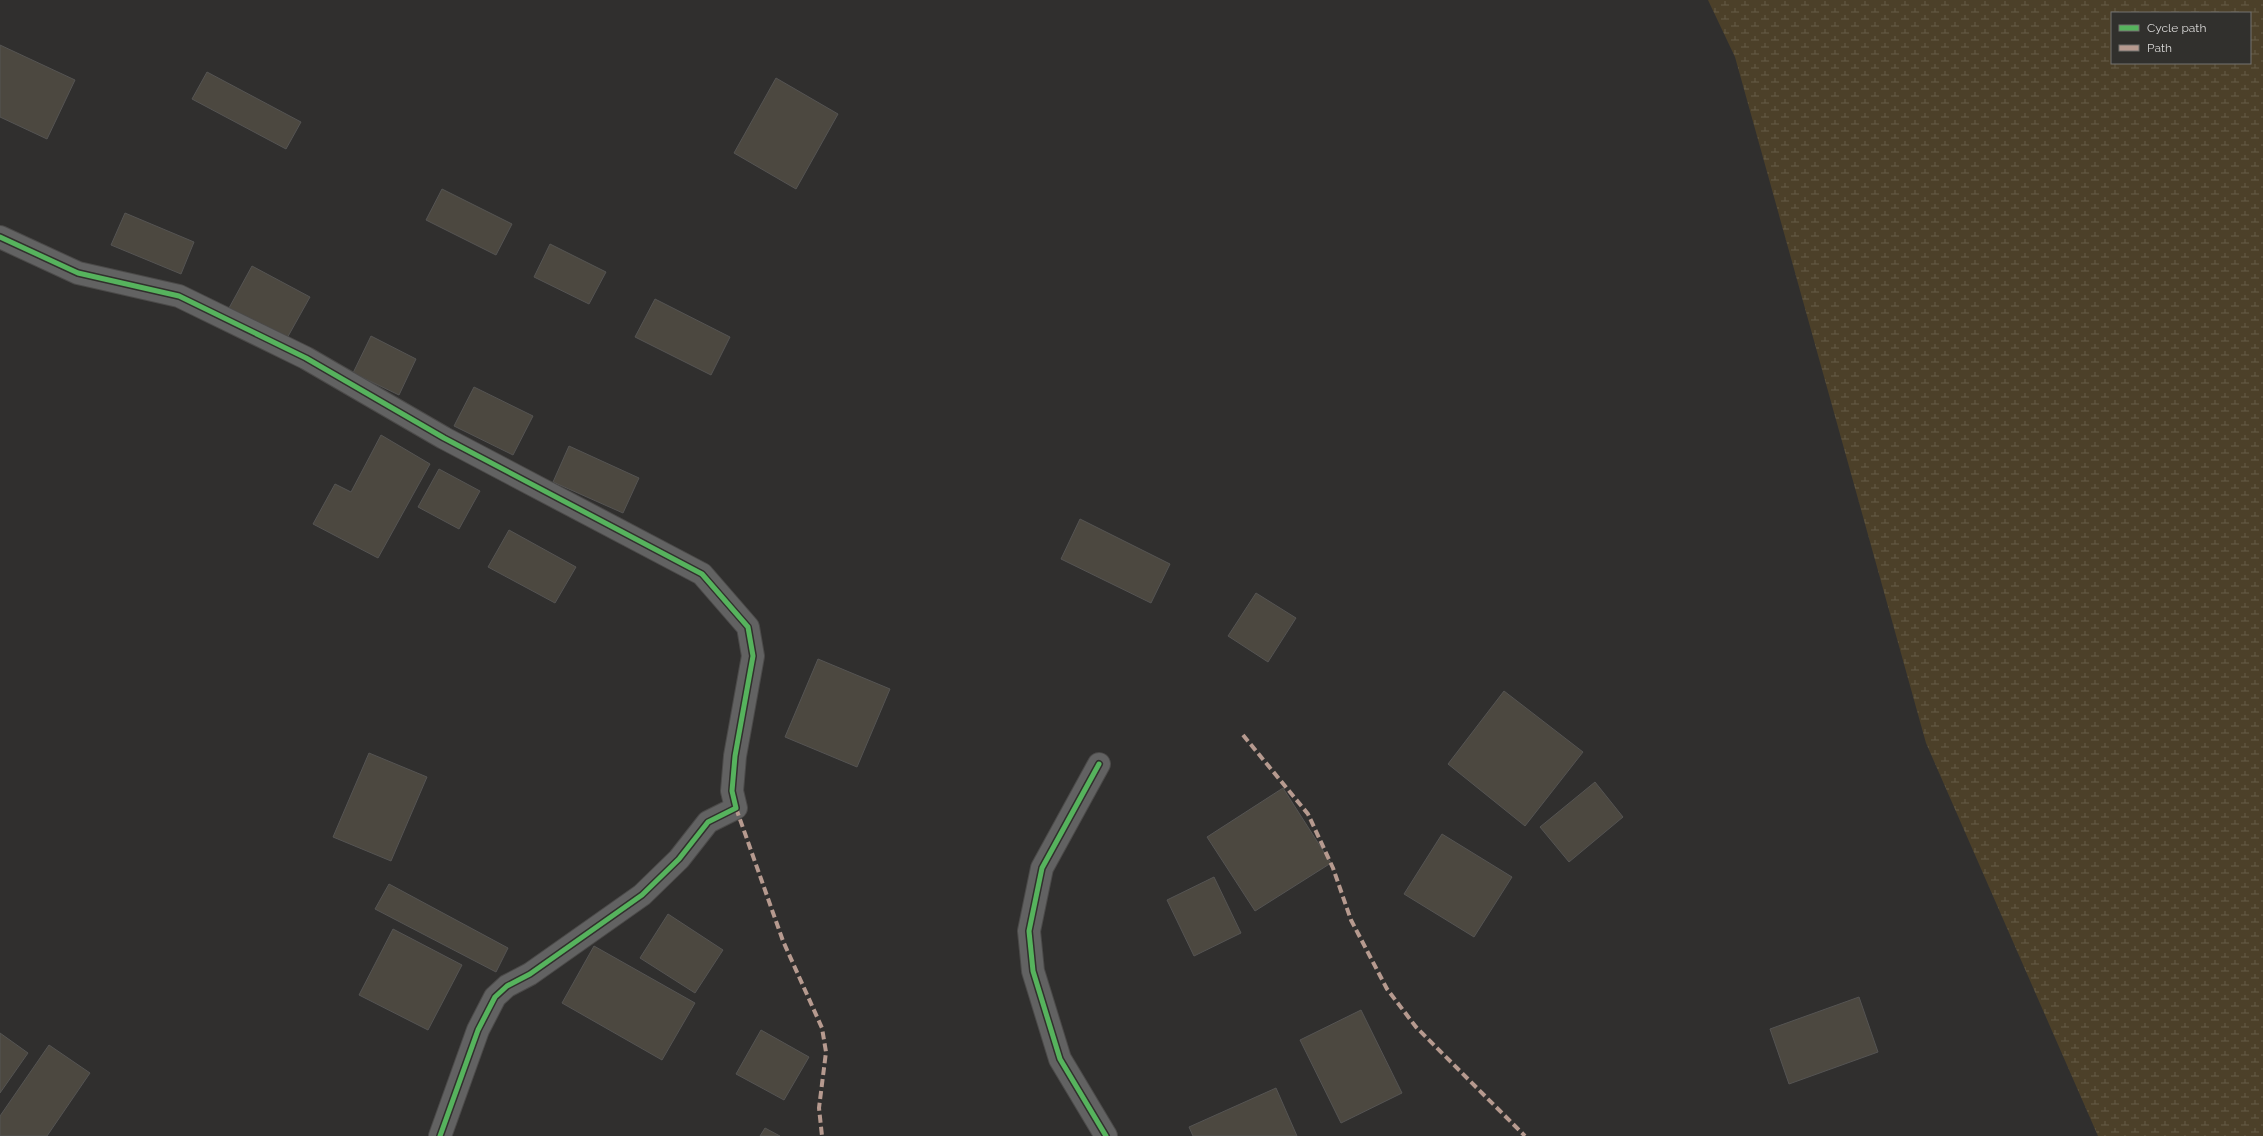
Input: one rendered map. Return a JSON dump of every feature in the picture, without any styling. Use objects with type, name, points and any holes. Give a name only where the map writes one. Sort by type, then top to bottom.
[{"type":"street","points":[[0,237],[78,273],[179,296],[306,358],[444,438],[702,574],[748,627],[753,656],[735,756],[732,791],[736,808],[708,822],[679,859],[642,895],[530,974],[507,986],[495,997],[478,1030],[440,1136]]},
{"type":"street","points":[[1100,764],[1042,868],[1029,931],[1034,971],[1060,1058],[1106,1136]]},
{"type":"green space","points":[[1708,0],[2263,0],[2263,1136],[2098,1136],[1926,743],[1735,57]]},
{"type":"building","points":[[0,45],[75,80],[47,139],[0,117]]},
{"type":"building","points":[[207,72],[301,122],[286,149],[192,99]]},
{"type":"building","points":[[776,78],[838,114],[796,189],[734,153]]},
{"type":"building","points":[[442,189],[512,224],[496,255],[426,220]]},
{"type":"building","points":[[125,213],[194,242],[181,274],[111,245]]},
{"type":"building","points":[[550,244],[606,272],[589,304],[534,277]]},
{"type":"building","points":[[252,266],[310,297],[286,340],[229,308]]},
{"type":"building","points":[[655,299],[730,337],[711,375],[635,337]]},
{"type":"building","points":[[371,336],[416,359],[399,395],[353,373]]},
{"type":"building","points":[[474,387],[533,416],[513,455],[454,426]]},
{"type":"building","points":[[381,435],[430,464],[378,558],[313,524],[335,484],[351,492]]},
{"type":"building","points":[[569,446],[639,478],[623,513],[553,482]]},
{"type":"building","points":[[439,469],[480,491],[459,529],[418,507]]},
{"type":"building","points":[[1080,519],[1170,564],[1151,603],[1061,559]]},
{"type":"building","points":[[509,530],[576,567],[555,603],[488,567]]},
{"type":"building","points":[[1256,593],[1296,618],[1268,662],[1228,636]]},
{"type":"building","points":[[818,659],[890,689],[857,767],[785,737]]},
{"type":"building","points":[[1504,691],[1583,752],[1525,826],[1448,764]]},
{"type":"building","points":[[369,753],[427,777],[391,861],[333,837]]},
{"type":"building","points":[[1595,782],[1623,817],[1569,862],[1540,827]]},
{"type":"building","points":[[1283,788],[1331,863],[1255,911],[1207,837]]},
{"type":"building","points":[[1442,834],[1512,877],[1474,937],[1404,894]]},
{"type":"building","points":[[1214,877],[1241,933],[1194,956],[1167,900]]},
{"type":"building","points":[[389,884],[508,948],[496,972],[375,909]]},
{"type":"building","points":[[668,914],[723,950],[695,993],[640,958]]},
{"type":"building","points":[[393,929],[462,965],[428,1030],[359,995]]},
{"type":"building","points":[[594,946],[695,1003],[662,1060],[562,1003]]},
{"type":"building","points":[[1859,997],[1878,1052],[1789,1084],[1770,1029]]},
{"type":"building","points":[[1361,1010],[1402,1093],[1341,1123],[1300,1040]]},
{"type":"building","points":[[761,1030],[809,1057],[784,1100],[736,1074]]},
{"type":"building","points":[[0,1033],[28,1053],[0,1093]]},
{"type":"building","points":[[49,1045],[90,1073],[47,1136],[0,1136],[0,1116]]},
{"type":"building","points":[[1276,1088],[1297,1136],[1193,1136],[1189,1127]]},
{"type":"building","points":[[765,1128],[780,1136],[760,1136]]},
{"type":"marked path","points":[[1243,735],[1308,814],[1333,868],[1351,920],[1387,989],[1416,1027],[1525,1136]]},
{"type":"marked path","points":[[736,808],[783,941],[822,1028],[826,1052],[819,1108],[822,1136]]},
{"type":"cycle path","points":[[0,237],[78,273],[179,296],[306,358],[444,438],[702,574],[748,627],[753,656],[735,756],[732,791],[736,808],[708,822],[679,859],[642,895],[530,974],[507,986],[495,997],[478,1030],[440,1136]]},
{"type":"cycle path","points":[[1099,764],[1042,868],[1029,931],[1033,971],[1060,1059],[1106,1136]]}]
